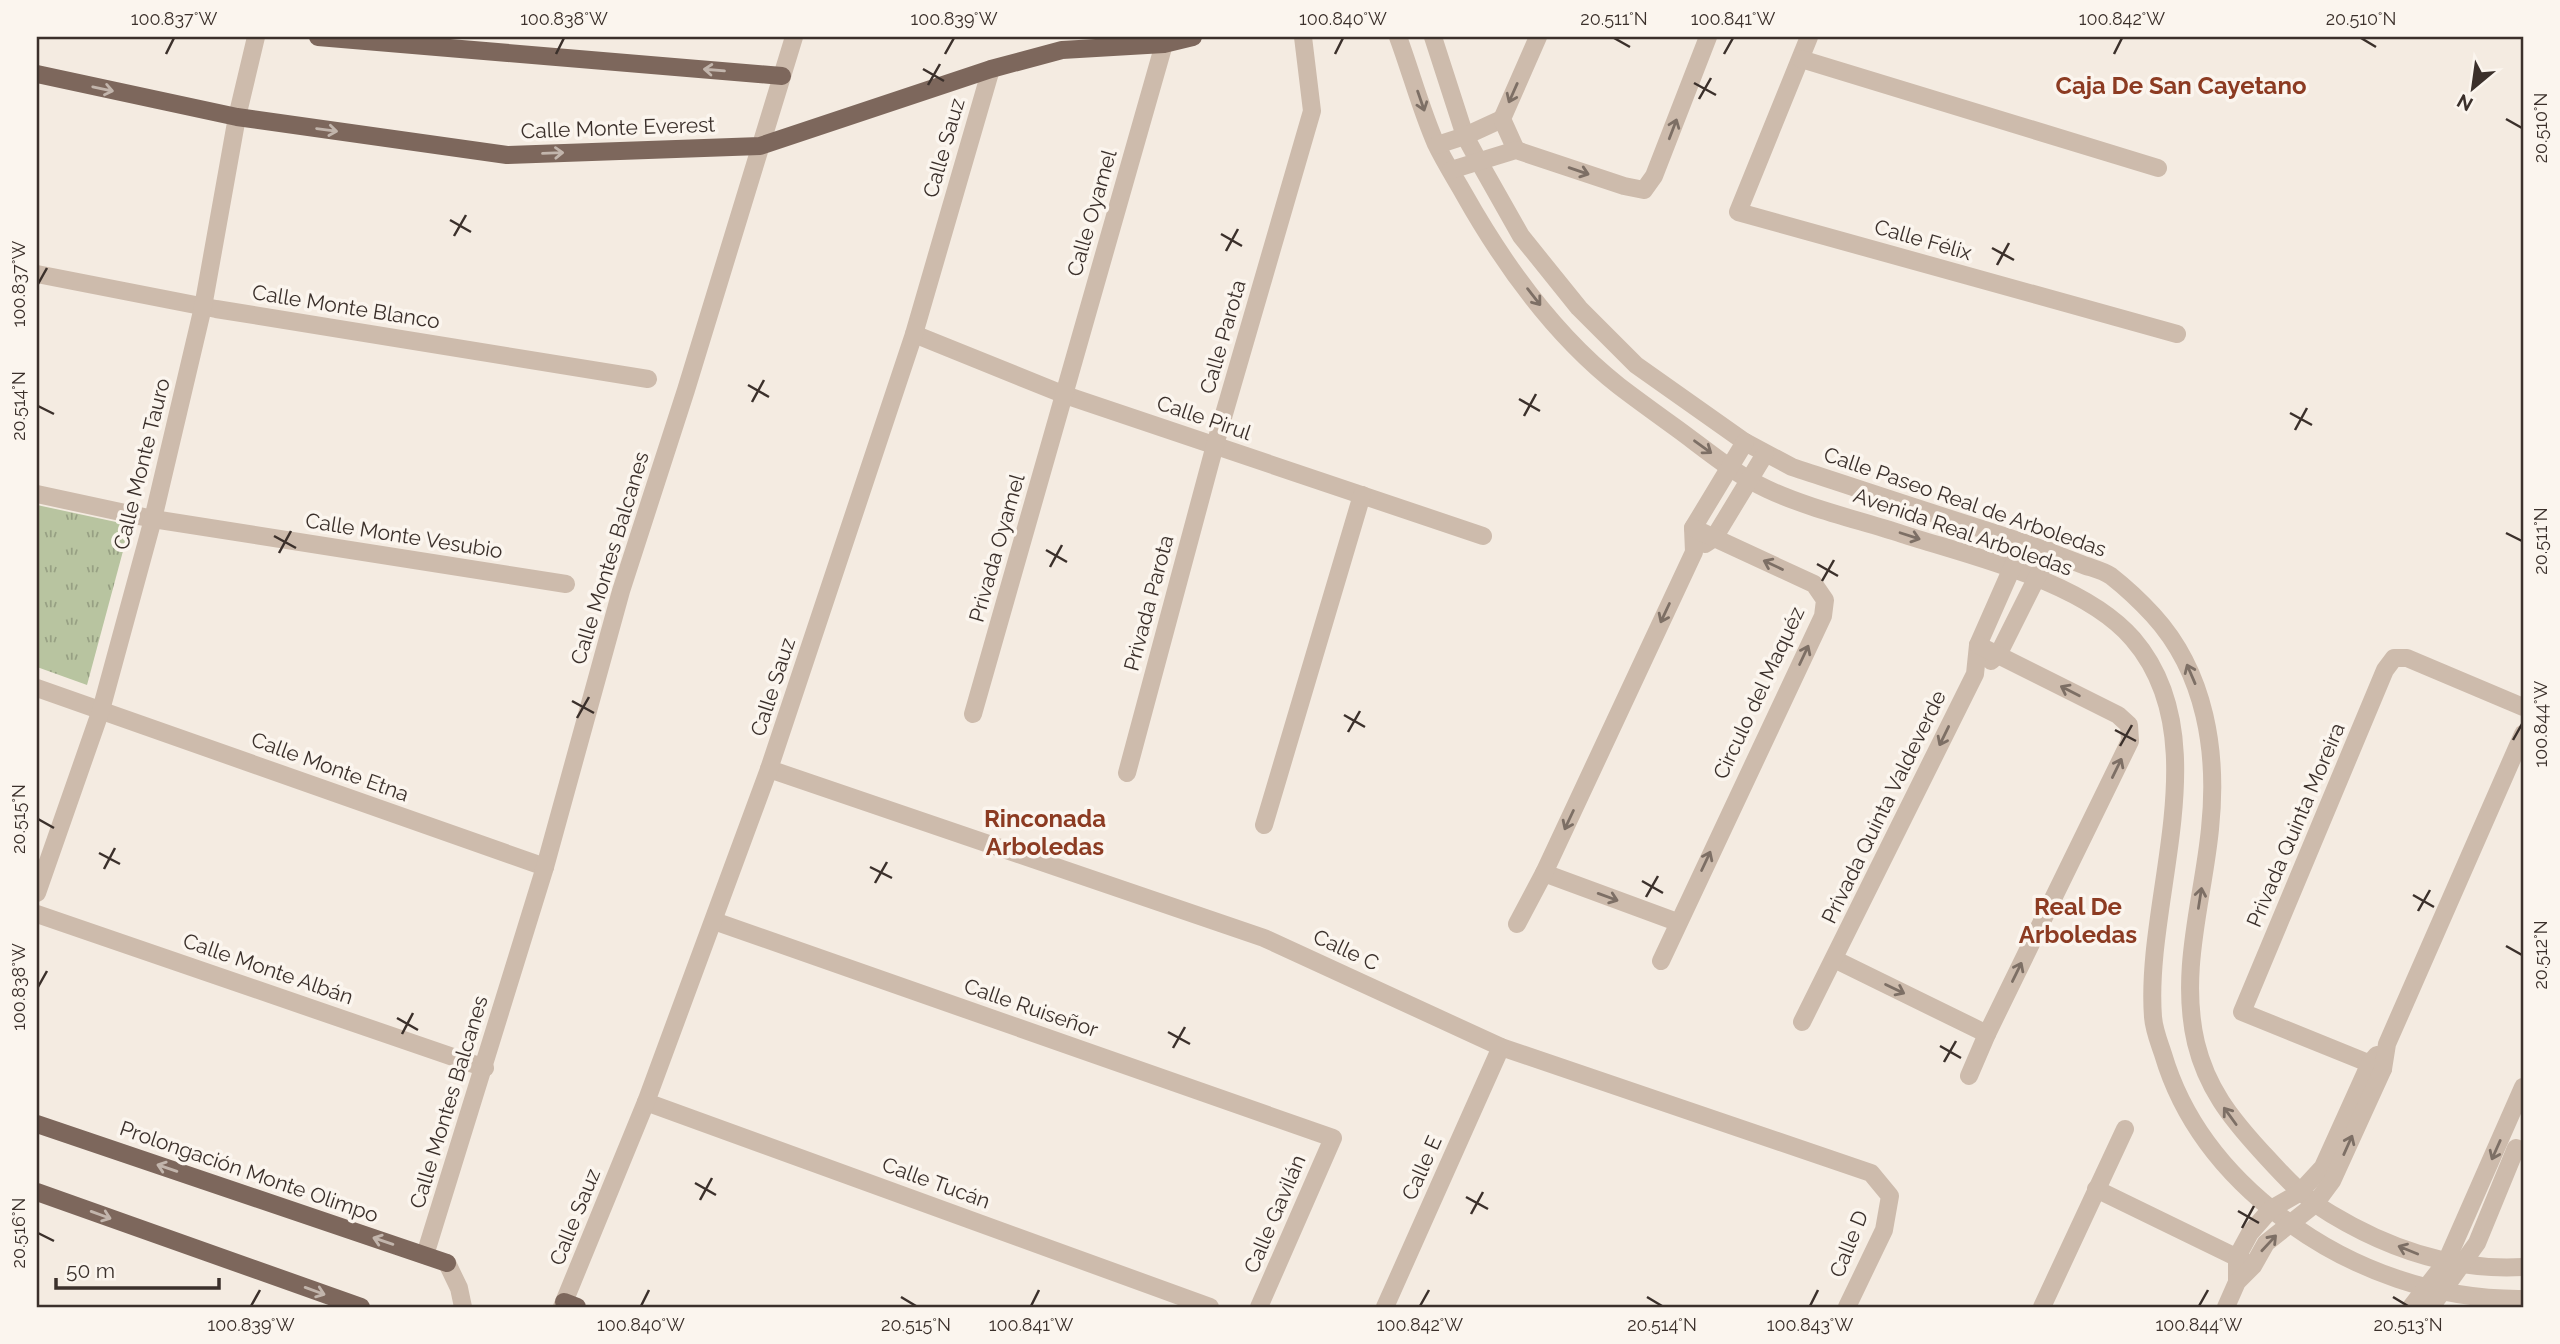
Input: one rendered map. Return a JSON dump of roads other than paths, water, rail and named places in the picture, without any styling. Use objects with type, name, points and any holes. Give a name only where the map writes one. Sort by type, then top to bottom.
[{"type":"main road","points":[[318,37],[782,76]]},
{"type":"main road","name":"Calle Monte Everest","points":[[37,74],[237,117],[507,155],[760,146],[1064,43],[1164,44],[1193,37]]},
{"type":"main road","name":"Prolongación Monte Olimpo","points":[[37,1124],[447,1263]]},
{"type":"main road","points":[[37,1192],[361,1307]]},
{"type":"street","name":"Calle Monte Tauro","points":[[37,893],[100,710],[153,519],[203,307],[237,117],[256,37]]},
{"type":"street","name":"Calle Montes Balcanes","points":[[425,1255],[545,867],[621,591],[686,390],[794,37]]},
{"type":"street","name":"Calle Parota","points":[[1215,445],[1312,111],[1303,37]]},
{"type":"street","name":"Avenida Real Arboledas","points":[[1398,37],[1437,145],[1493,245],[1555,324],[1615,383],[1730,467],[1771,491],[2036,578],[2086,600],[2132,638],[2163,685],[2174,747],[2175,809],[2153,947],[2153,1022],[2172,1085],[2203,1140],[2239,1180],[2271,1209],[2323,1246],[2433,1296],[2489,1300],[2523,1299]]},
{"type":"street","name":"Calle Paseo Real de Arboledas","points":[[1433,37],[1465,136],[1521,236],[1579,307],[1636,365],[1765,454],[1792,467],[2050,551],[2109,575],[2153,615],[2182,653],[2202,701],[2213,772],[2210,829],[2191,954],[2189,1003],[2196,1045],[2211,1086],[2229,1116],[2300,1193],[2346,1223],[2414,1253],[2455,1264],[2497,1269],[2523,1267]]},
{"type":"street","points":[[1437,145],[1502,119],[1538,37]]},
{"type":"street","points":[[1451,170],[1516,150],[1624,186],[1644,190],[1654,176],[1708,37]]},
{"type":"street","points":[[1809,37],[1801,59],[2158,168]]},
{"type":"street","name":"Calle Oyamel","points":[[1065,395],[1164,44]]},
{"type":"street","name":"Calle Félix","points":[[1801,59],[1738,212],[2177,334]]},
{"type":"street","name":"Calle Sauz","points":[[568,1306],[769,769],[914,334],[991,69]]},
{"type":"street","points":[[1502,119],[1516,150]]},
{"type":"street","name":"Calle Monte Blanco","points":[[37,274],[203,307],[648,379]]},
{"type":"street","name":"Calle Pirul","points":[[914,334],[1065,395],[1483,536]]},
{"type":"street","name":"Privada Oyamel","points":[[973,714],[1065,395]]},
{"type":"street","points":[[1517,924],[1544,873],[1694,551],[1693,528],[1745,442]]},
{"type":"street","name":"Privada Parota","points":[[1127,773],[1215,445]]},
{"type":"street","points":[[1694,551],[1714,538],[1765,454]]},
{"type":"street","name":"Calle Monte Vesubio","points":[[37,494],[153,519],[566,584]]},
{"type":"street","points":[[1264,825],[1362,495]]},
{"type":"street","name":"Circulo del Maquéz","points":[[1661,961],[1823,615],[1825,600],[1814,584],[1693,528]]},
{"type":"street","name":"Privada Quinta Valdeverde","points":[[1802,1022],[1975,674],[1978,645],[2023,543]]},
{"type":"street","name":"Privada Quinta Valdeverde","points":[[1975,674],[1998,655],[2050,551]]},
{"type":"street","points":[[1969,1076],[2130,741],[2129,725],[2118,715],[1978,645]]},
{"type":"street","name":"Privada Quinta Moreira","points":[[2376,1066],[2242,1012],[2385,670],[2394,658],[2407,658],[2523,707]]},
{"type":"street","name":"Calle Monte Etna","points":[[37,688],[545,867]]},
{"type":"street","points":[[2237,1282],[2236,1257],[2250,1233],[2271,1209],[2300,1193],[2323,1167],[2376,1066],[2523,734]]},
{"type":"street","name":"Calle C","points":[[769,769],[1264,938],[1501,1047],[1871,1173],[1890,1196]]},
{"type":"street","points":[[1544,873],[1677,922]]},
{"type":"street","name":"Calle Monte Albán","points":[[37,914],[485,1068]]},
{"type":"street","name":"Calle Ruiseñor","points":[[714,921],[1332,1138]]},
{"type":"street","name":"Privada Quinta Valdeverde","points":[[1834,959],[1987,1034]]},
{"type":"street","name":"Calle E","points":[[1385,1307],[1501,1047]]},
{"type":"street","points":[[2226,1307],[2237,1282],[2253,1266],[2266,1243],[2315,1204],[2332,1181],[2376,1066]]},
{"type":"street","points":[[2455,1264],[2523,1087]]},
{"type":"street","name":"Calle Tucán","points":[[646,1102],[1210,1307]]},
{"type":"street","points":[[2042,1307],[2125,1129]]},
{"type":"street","name":"Calle Gavilán","points":[[1259,1307],[1332,1138]]},
{"type":"street","points":[[2412,1307],[2433,1296],[2455,1264],[2477,1243],[2516,1148],[2523,1152]]},
{"type":"street","points":[[2096,1189],[2253,1266]]},
{"type":"street","name":"Calle D","points":[[1847,1307],[1884,1230],[1890,1196]]},
{"type":"street","points":[[447,1263],[459,1288],[463,1307]]},
{"type":"district","name":"Caja De San Cayetano","points":[[2181,86]]},
{"type":"district","name":"Rinconada Arboledas","points":[[1045,833]]},
{"type":"district","name":"Real De Arboledas","points":[[2078,921]]}]
